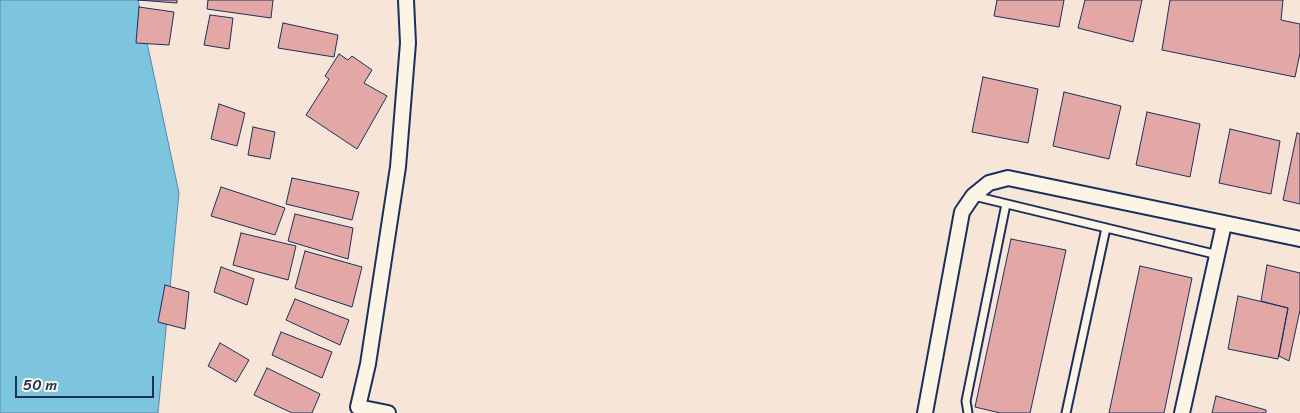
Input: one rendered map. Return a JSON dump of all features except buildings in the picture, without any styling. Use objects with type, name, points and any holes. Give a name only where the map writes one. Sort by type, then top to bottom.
[{"type":"street","points":[[388,413],[357,410],[368,364],[398,167],[408,43],[406,0]]},
{"type":"street","points":[[925,413],[962,212],[973,196],[989,183],[1008,178],[1300,239]]},
{"type":"street","points":[[1182,413],[1224,224]]},
{"type":"lane","points":[[973,196],[1218,254]]},
{"type":"lane","points":[[968,413],[966,400],[1006,204]]},
{"type":"lane","points":[[1066,413],[1106,228]]},
{"type":"water","points":[[0,0],[138,0],[179,193],[158,413],[0,413]]}]
